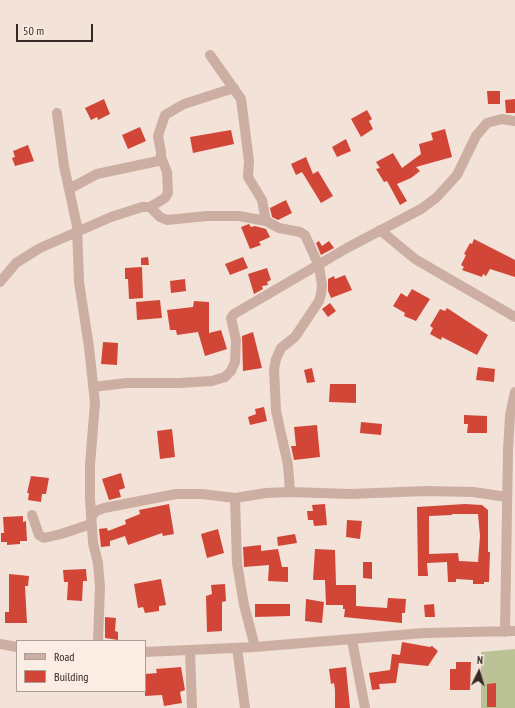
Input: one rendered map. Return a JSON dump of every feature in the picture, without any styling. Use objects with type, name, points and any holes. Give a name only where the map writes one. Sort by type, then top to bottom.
[{"type":"street","points":[[210,55],[234,88],[243,106],[250,161],[249,181],[262,200],[266,221]]},
{"type":"street","points":[[150,208],[165,198],[168,193],[167,172],[161,157],[158,136],[165,115],[184,104],[234,88]]},
{"type":"street","points":[[58,113],[60,142],[78,232],[78,282],[89,347],[93,387],[95,415],[90,465],[91,521],[100,586],[98,640]]},
{"type":"street","points":[[93,387],[126,383],[179,384],[212,381],[225,377],[231,371],[235,362],[236,340],[231,318],[234,314],[241,308],[319,266],[380,230],[421,209],[450,184],[463,164],[476,136],[487,123],[502,119],[515,121]]},
{"type":"street","points":[[69,189],[97,174],[152,163],[158,161],[161,157]]},
{"type":"street","points":[[0,282],[16,262],[40,248],[129,210],[142,207],[150,208],[160,217],[167,220],[221,216],[266,221],[279,228],[300,232],[305,235],[319,266],[322,285],[319,301],[295,337],[281,348],[274,368],[276,411],[288,465],[290,492]]},
{"type":"street","points":[[380,230],[415,259],[515,317]]},
{"type":"street","points":[[146,652],[255,647],[424,633],[510,631],[507,497],[510,415],[515,392]]},
{"type":"street","points":[[32,515],[39,535],[44,538],[60,534],[91,521],[96,512],[104,508],[161,496],[197,494],[235,498],[266,493],[290,492],[350,494],[458,491],[507,497]]},
{"type":"street","points":[[235,498],[237,563],[244,605],[255,647]]},
{"type":"street","points":[[352,640],[365,708]]},
{"type":"street","points":[[0,644],[16,647]]},
{"type":"street","points":[[237,648],[245,708]]},
{"type":"street","points":[[190,651],[192,708]]},
{"type":"green space","points":[[515,649],[515,708],[481,708],[481,652]]},
{"type":"building","points":[[487,91],[500,91],[500,104],[488,104]]},
{"type":"building","points":[[104,99],[110,114],[98,120],[97,117],[91,120],[85,108]]},
{"type":"building","points":[[515,99],[515,113],[506,113],[505,100]]},
{"type":"building","points":[[367,110],[372,119],[369,121],[373,129],[361,137],[351,119]]},
{"type":"building","points":[[140,127],[146,141],[128,149],[122,135]]},
{"type":"building","points":[[445,129],[452,157],[416,167],[420,171],[411,178],[397,184],[407,201],[400,205],[387,181],[384,182],[376,169],[380,168],[376,162],[393,153],[402,168],[421,154],[419,144],[433,140],[431,133]]},
{"type":"building","points":[[231,130],[234,144],[193,153],[190,137]]},
{"type":"building","points":[[346,139],[351,151],[337,157],[332,147]]},
{"type":"building","points":[[28,145],[34,161],[15,166],[12,158],[15,157],[13,151]]},
{"type":"building","points":[[306,157],[313,174],[318,171],[333,196],[321,203],[302,172],[296,175],[291,164]]},
{"type":"building","points":[[286,200],[292,213],[278,220],[272,217],[270,208]]},
{"type":"building","points":[[249,224],[251,227],[255,226],[266,229],[270,237],[259,242],[261,245],[250,249],[241,227]]},
{"type":"building","points":[[474,239],[515,260],[515,277],[490,269],[486,276],[483,274],[482,277],[462,270],[464,267],[461,265],[466,255],[464,254]]},
{"type":"building","points":[[319,241],[322,246],[329,241],[334,248],[321,255],[316,243]]},
{"type":"building","points":[[148,257],[149,265],[141,265],[141,258]]},
{"type":"building","points":[[243,257],[248,268],[230,275],[225,264]]},
{"type":"building","points":[[142,267],[143,298],[129,299],[128,279],[125,279],[125,268]]},
{"type":"building","points":[[267,268],[271,280],[267,282],[268,285],[262,286],[263,289],[254,294],[248,274]]},
{"type":"building","points":[[345,275],[352,290],[331,298],[328,291],[328,279],[334,276],[335,279]]},
{"type":"building","points":[[185,279],[186,291],[171,293],[170,281]]},
{"type":"building","points":[[412,289],[430,299],[416,321],[404,316],[405,313],[393,306],[401,293],[407,297]]},
{"type":"building","points":[[160,300],[162,318],[137,320],[136,302]]},
{"type":"building","points":[[194,301],[209,302],[209,333],[221,330],[227,349],[205,356],[198,332],[177,335],[176,330],[170,330],[167,310],[193,307]]},
{"type":"building","points":[[330,303],[336,311],[328,317],[322,309]]},
{"type":"building","points":[[447,308],[488,335],[477,355],[442,337],[441,340],[430,334],[433,328],[430,326],[440,309],[445,311]]},
{"type":"building","points":[[253,332],[262,368],[243,371],[242,336]]},
{"type":"building","points":[[103,342],[118,343],[117,365],[101,364]]},
{"type":"building","points":[[478,367],[495,369],[494,382],[476,380]]},
{"type":"building","points":[[312,368],[315,382],[307,383],[304,370]]},
{"type":"building","points":[[330,384],[356,384],[356,403],[329,402]]},
{"type":"building","points":[[264,407],[267,421],[250,425],[248,417],[256,414],[255,409]]},
{"type":"building","points":[[464,415],[487,416],[487,433],[467,433],[468,424],[464,424]]},
{"type":"building","points":[[361,422],[382,424],[381,435],[360,433]]},
{"type":"building","points":[[317,425],[320,457],[294,460],[291,446],[296,446],[294,427]]},
{"type":"building","points":[[172,429],[175,457],[160,459],[157,431]]},
{"type":"building","points":[[121,473],[125,488],[119,490],[121,497],[109,500],[102,479]]},
{"type":"building","points":[[31,476],[49,478],[46,494],[42,494],[41,502],[28,500],[29,493],[27,493]]},
{"type":"building","points":[[169,504],[174,534],[163,536],[162,533],[128,545],[125,536],[110,541],[110,546],[101,547],[99,529],[107,528],[108,531],[126,524],[125,520],[140,514],[139,510]]},
{"type":"building","points":[[325,504],[327,525],[314,526],[313,520],[308,520],[307,511],[313,511],[312,505]]},
{"type":"building","points":[[465,504],[482,505],[488,510],[488,552],[490,552],[489,582],[484,582],[484,584],[473,584],[473,580],[456,579],[456,582],[448,582],[447,562],[427,563],[428,576],[418,576],[417,507]],"holes":[[[478,514],[480,536],[478,562],[459,561],[458,553],[429,554],[429,516]]]},
{"type":"building","points":[[23,516],[23,522],[26,521],[27,541],[20,541],[20,544],[7,545],[7,542],[1,542],[1,533],[4,533],[3,517]]},
{"type":"building","points":[[347,520],[362,521],[360,539],[346,537]]},
{"type":"building","points":[[218,529],[224,553],[207,558],[201,534]]},
{"type":"building","points":[[295,534],[297,543],[278,546],[277,537]]},
{"type":"building","points":[[261,545],[261,551],[278,549],[282,567],[288,567],[288,582],[268,581],[269,565],[244,567],[243,547]]},
{"type":"building","points":[[315,549],[335,550],[336,585],[356,585],[356,606],[387,608],[388,598],[406,599],[405,613],[402,613],[402,623],[344,617],[345,609],[343,609],[343,605],[326,605],[325,580],[313,580]]},
{"type":"building","points":[[363,562],[372,562],[372,579],[363,578]]},
{"type":"building","points":[[86,569],[87,581],[83,581],[82,601],[67,600],[68,582],[64,582],[63,570]]},
{"type":"building","points":[[9,574],[29,576],[28,586],[25,586],[27,623],[5,623],[5,612],[9,612]]},
{"type":"building","points":[[161,579],[166,605],[159,606],[159,611],[145,613],[143,607],[138,608],[134,584]]},
{"type":"building","points":[[225,584],[226,601],[222,602],[222,631],[207,632],[206,596],[212,594],[211,585]]},
{"type":"building","points":[[306,599],[324,602],[322,623],[305,621]]},
{"type":"building","points":[[255,604],[290,604],[290,616],[255,617]]},
{"type":"building","points":[[434,604],[435,617],[425,617],[424,605]]},
{"type":"building","points":[[105,617],[116,618],[115,631],[118,632],[118,640],[105,638]]},
{"type":"building","points":[[402,642],[430,647],[432,646],[438,651],[428,666],[399,663],[396,683],[379,684],[380,689],[372,690],[369,673],[390,670],[392,654],[400,655]]},
{"type":"building","points":[[456,662],[471,662],[470,690],[450,690],[450,669],[456,669]]},
{"type":"building","points":[[181,667],[185,690],[180,692],[182,703],[164,706],[162,695],[145,696],[146,674],[157,673],[156,669]]},
{"type":"building","points":[[346,667],[350,708],[335,708],[334,683],[331,684],[329,669]]},
{"type":"building","points":[[496,683],[496,707],[487,707],[487,684]]}]
